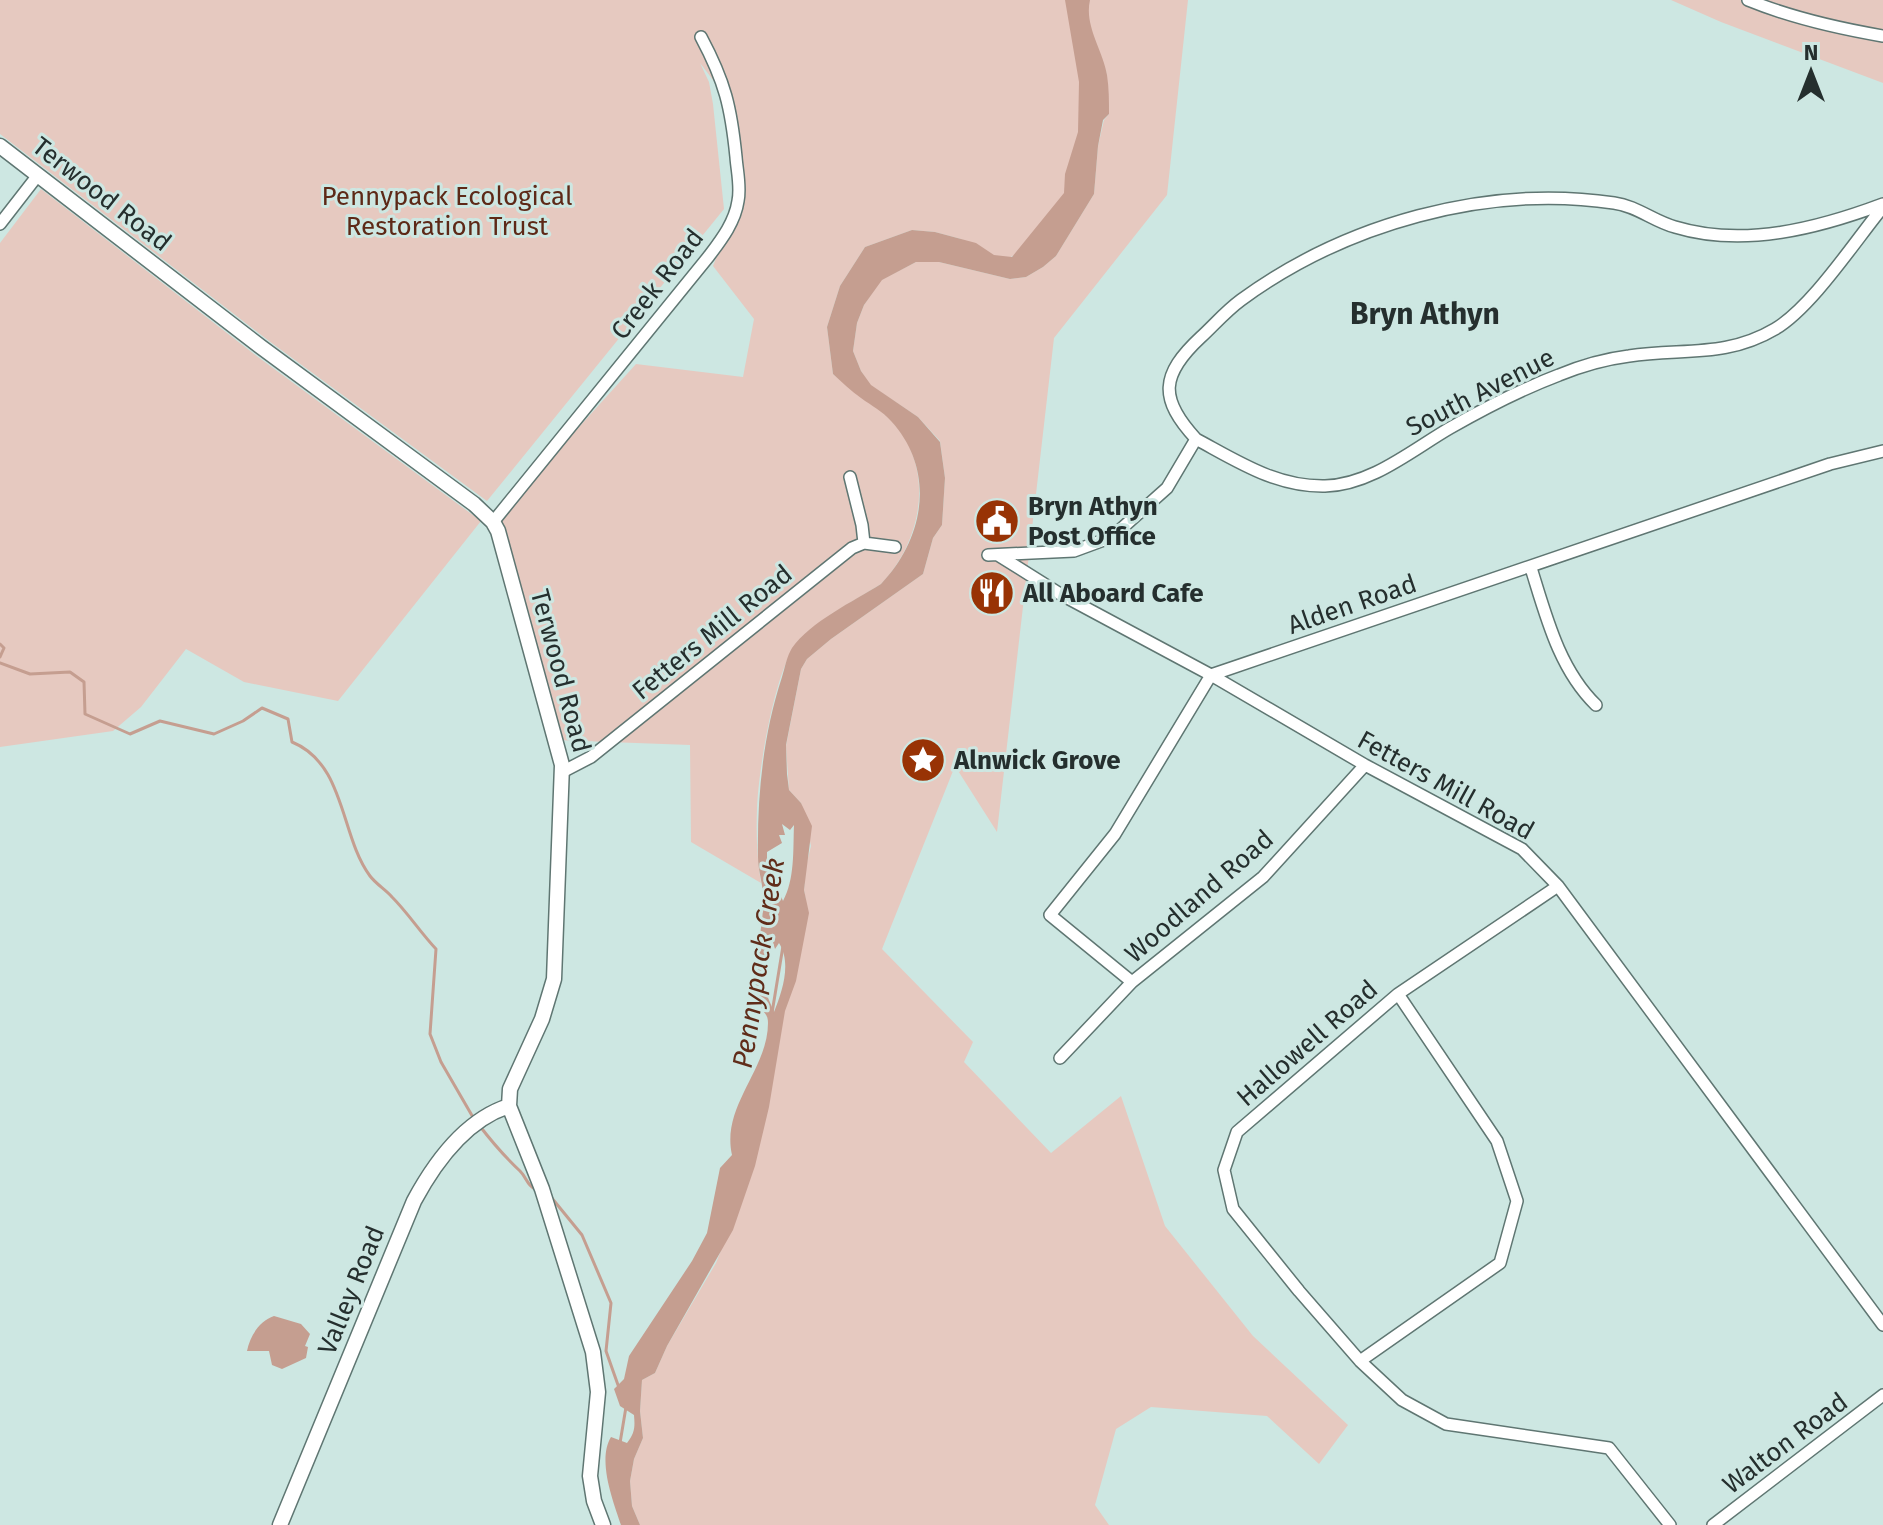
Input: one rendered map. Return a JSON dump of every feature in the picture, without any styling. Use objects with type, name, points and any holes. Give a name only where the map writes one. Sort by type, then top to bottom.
[{"type":"street","points":[[1748,0],[1788,16],[1883,36]]},
{"type":"street","name":"Creek Road","points":[[493,522],[709,256],[735,214],[739,182],[732,113],[724,83],[701,37]]},
{"type":"street","name":"Terwood Road","points":[[0,146],[248,338],[474,504],[493,522],[504,547],[562,772],[554,979],[545,1011],[510,1089],[509,1106]]},
{"type":"street","points":[[0,224],[38,175]]},
{"type":"street","points":[[1196,439],[1181,423],[1169,403],[1168,391],[1169,380],[1193,345],[1239,302],[1284,272],[1395,223],[1452,208],[1567,198],[1633,207],[1677,228],[1752,235],[1805,230],[1883,205]]},
{"type":"street","name":"South Avenue","points":[[1196,439],[1274,478],[1327,486],[1356,480],[1534,385],[1578,368],[1630,355],[1705,352],[1752,342],[1779,327],[1803,306],[1883,205]]},
{"type":"street","name":"Fetters Mill Road","points":[[1196,439],[1167,488],[1112,537],[1074,551],[993,555],[1211,675],[1365,765],[1522,849],[1558,886],[1883,1325]]},
{"type":"street","name":"Alden Road","points":[[1211,675],[1830,464],[1883,451]]},
{"type":"street","points":[[850,477],[864,543],[895,547]]},
{"type":"street","name":"Fetters Mill Road","points":[[562,772],[581,764],[852,548],[864,543]]},
{"type":"street","points":[[1531,568],[1552,633],[1570,674],[1596,705]]},
{"type":"street","points":[[1132,982],[1050,915],[1115,834],[1211,675]]},
{"type":"street","name":"Woodland Road","points":[[1060,1058],[1132,982],[1263,877],[1365,765]]},
{"type":"street","name":"Hallowell Road","points":[[1558,886],[1398,994],[1237,1132],[1224,1170],[1233,1209],[1360,1361],[1402,1400],[1446,1424],[1609,1448],[1670,1525]]},
{"type":"street","points":[[1360,1361],[1500,1263],[1517,1201],[1497,1141],[1398,994]]},
{"type":"street","points":[[509,1106],[544,1196],[595,1365],[597,1405],[590,1476],[594,1501],[603,1525]]},
{"type":"street","name":"Valley Road","points":[[280,1525],[414,1201],[441,1157],[483,1118],[509,1106]]},
{"type":"street","name":"Walton Road","points":[[1713,1525],[1883,1395]]},
{"type":"green space","name":"Pennypack Ecological Restoration Trust","points":[[0,0],[1188,0],[1167,195],[1054,338],[997,832],[955,766],[882,949],[973,1042],[964,1062],[1051,1153],[1121,1096],[1165,1226],[1253,1336],[1348,1425],[1319,1464],[1267,1416],[1151,1407],[1116,1429],[1095,1505],[1109,1525],[640,1525],[632,1506],[630,1481],[634,1459],[643,1438],[640,1411],[642,1380],[655,1373],[667,1346],[716,1263],[750,1177],[806,901],[806,866],[811,846],[801,803],[789,790],[786,746],[801,669],[807,659],[831,639],[923,574],[933,538],[942,525],[945,478],[940,441],[918,417],[870,385],[853,351],[857,323],[864,305],[881,280],[916,262],[939,262],[1010,279],[1026,277],[1056,256],[1094,194],[1098,146],[1104,120],[1109,114],[1106,70],[1091,140],[1078,176],[1052,220],[1029,245],[1002,261],[961,239],[912,230],[865,247],[840,286],[827,327],[833,374],[900,430],[918,474],[916,521],[908,544],[881,584],[828,616],[800,639],[791,652],[776,694],[764,746],[758,792],[757,837],[761,883],[691,842],[690,745],[555,740],[493,522],[636,364],[743,377],[754,319],[713,266],[741,195],[729,101],[700,63],[709,82],[713,104],[724,209],[487,501],[269,341],[0,134]]},
{"type":"green space","points":[[1671,0],[1883,0],[1883,83],[1721,22]]},
{"type":"green space","points":[[41,189],[258,357],[481,521],[338,701],[244,682],[186,649],[141,707],[113,731],[0,747],[0,243]]},
{"type":"water","points":[[1065,0],[1090,0],[1092,29],[1107,75],[1109,114],[1103,120],[1098,146],[1094,194],[1056,256],[1026,277],[1010,279],[939,262],[916,262],[882,280],[864,305],[857,323],[853,351],[861,371],[871,385],[918,417],[940,442],[945,478],[942,525],[933,538],[923,574],[831,639],[807,659],[801,669],[786,745],[789,790],[801,803],[812,826],[804,890],[809,913],[796,981],[785,1011],[769,1107],[755,1166],[733,1230],[655,1373],[642,1380],[640,1411],[643,1438],[634,1459],[630,1481],[632,1506],[640,1525],[621,1525],[608,1481],[607,1446],[611,1437],[627,1443],[633,1433],[634,1415],[620,1406],[614,1389],[624,1379],[629,1356],[707,1233],[720,1168],[732,1155],[730,1137],[733,1120],[766,1040],[768,1020],[759,1000],[755,978],[763,904],[758,862],[759,811],[762,766],[775,699],[786,662],[800,638],[833,613],[881,584],[896,566],[915,525],[919,504],[915,461],[905,440],[888,417],[833,374],[827,327],[840,286],[865,247],[912,230],[935,232],[976,243],[994,255],[1012,257],[1064,193],[1065,174],[1078,132],[1079,82]],"holes":[[[782,824],[790,830],[794,825],[791,874],[783,901],[767,862],[767,852],[782,843],[779,835],[785,835]],[[769,939],[772,939],[775,949],[779,943],[785,959],[783,987],[774,1012],[761,981],[762,962],[770,949]]]},
{"type":"water","points":[[274,1316],[301,1324],[310,1334],[305,1346],[308,1347],[306,1358],[282,1369],[272,1365],[269,1351],[247,1351],[256,1329]]},
{"type":"waterway","points":[[0,644],[4,648],[0,657]]},
{"type":"waterway","points":[[0,663],[30,674],[70,672],[84,682],[85,714],[130,734],[160,721],[214,734],[262,708],[288,719],[292,742],[310,752],[332,784],[360,860],[370,876],[398,903],[436,949],[430,1034],[441,1062],[474,1119]]},
{"type":"waterway","name":"Pennypack Creek","points":[[772,1013],[783,946]]},
{"type":"waterway","points":[[479,1125],[537,1190]]},
{"type":"waterway","points":[[551,1197],[582,1235],[611,1303],[606,1351],[618,1385]]},
{"type":"waterway","name":"Pennypack Creek","points":[[620,1443],[626,1407]]},
{"type":"place","name":"Bryn Athyn Post Office","points":[[997,521]]},
{"type":"place","name":"All Aboard Cafe","points":[[992,593]]},
{"type":"place","name":"Alnwick Grove","points":[[923,760]]},
{"type":"district","name":"Bryn Athyn","points":[[1425,314]]}]
